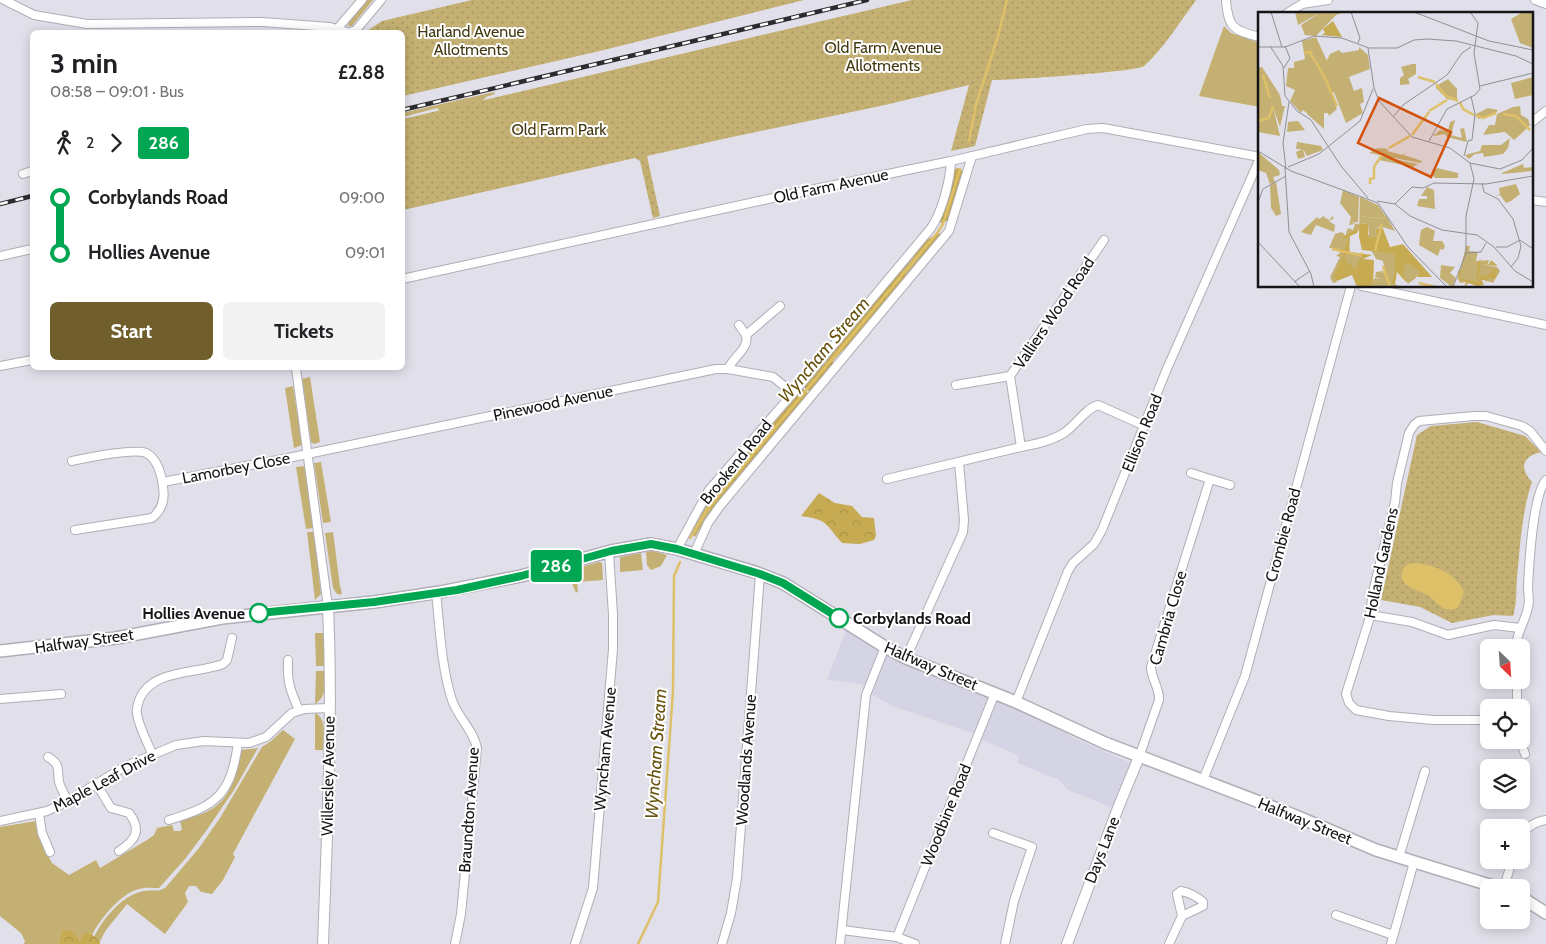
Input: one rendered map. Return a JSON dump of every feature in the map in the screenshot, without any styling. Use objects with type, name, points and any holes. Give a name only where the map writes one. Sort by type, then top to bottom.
[{"type":"main road","name":"Halfway Street","points":[[0,651],[116,638],[236,616],[328,607],[436,593],[521,576],[609,552],[651,544],[694,554],[783,583],[885,648],[906,658],[995,693],[1139,757],[1296,816],[1376,850],[1480,882]]},
{"type":"main road","points":[[1530,903],[1546,913]]},
{"type":"street","points":[[4,0],[34,15],[87,24],[262,22],[332,29],[362,0]]},
{"type":"street","points":[[354,30],[381,0]]},
{"type":"street","points":[[1226,0],[1227,16],[1231,24],[1241,31],[1258,35]]},
{"type":"street","points":[[1289,12],[1302,4],[1328,0]]},
{"type":"street","points":[[1535,0],[1546,4]]},
{"type":"street","points":[[1534,120],[1546,111]]},
{"type":"street","name":"Old Farm Avenue","points":[[405,278],[972,156],[1088,129],[1103,128],[1258,158]]},
{"type":"street","points":[[694,554],[708,523],[720,506],[894,299],[948,231],[972,156]]},
{"type":"street","name":"Brookend Road","points":[[677,549],[709,490],[793,393],[930,228],[938,214],[951,160]]},
{"type":"street","name":"Ellison Road","points":[[1016,702],[1068,571],[1073,562],[1094,544],[1102,530],[1166,371],[1258,163]]},
{"type":"street","points":[[23,174],[30,172]]},
{"type":"street","name":"Valliers Wood Road","points":[[1021,447],[1010,376],[1104,240]]},
{"type":"street","points":[[0,256],[30,249]]},
{"type":"street","name":"Crombie Road","points":[[1203,780],[1245,676],[1350,288]]},
{"type":"street","points":[[1371,288],[1546,325]]},
{"type":"street","points":[[746,335],[780,306]]},
{"type":"street","points":[[728,369],[745,347],[748,340],[739,324]]},
{"type":"street","points":[[0,366],[30,360]]},
{"type":"street","name":"Pinewood Avenue","points":[[308,454],[716,369],[728,369],[773,377],[793,393]]},
{"type":"street","points":[[296,370],[328,607]]},
{"type":"street","points":[[956,385],[1010,376]]},
{"type":"street","points":[[887,479],[1056,438],[1074,425],[1091,408],[1098,405],[1145,426]]},
{"type":"street","name":"Holland Gardens","points":[[1480,720],[1400,718],[1356,710],[1349,703],[1346,694],[1363,644],[1409,434],[1414,425],[1419,421],[1486,416],[1522,426],[1530,431],[1546,451]]},
{"type":"street","name":"Lamorbey Close","points":[[72,461],[144,452],[152,457],[157,464],[164,492],[158,514],[152,518],[74,530]]},
{"type":"street","name":"Lamorbey Close","points":[[163,482],[308,454]]},
{"type":"street","points":[[906,658],[963,532],[964,520],[959,462]]},
{"type":"street","points":[[1191,473],[1230,486]]},
{"type":"street","name":"Cambria Close","points":[[1139,757],[1160,696],[1151,672],[1152,667],[1210,479]]},
{"type":"street","points":[[1518,639],[1529,606],[1528,590],[1531,546],[1537,505],[1546,480]]},
{"type":"street","name":"Wyncham Avenue","points":[[575,944],[594,888],[613,649],[609,552]]},
{"type":"street","name":"Woodlands Avenue","points":[[722,944],[731,913],[737,878],[760,574]]},
{"type":"street","name":"Braundton Avenue","points":[[436,593],[450,693],[457,712],[472,735],[476,748],[461,914],[455,944]]},
{"type":"street","name":"Willersley Avenue","points":[[323,944],[329,708],[328,607]]},
{"type":"street","points":[[1370,615],[1412,622],[1448,635],[1494,625],[1520,628]]},
{"type":"street","points":[[152,754],[137,712],[138,703],[143,691],[150,683],[162,678],[223,664],[227,660],[232,638]]},
{"type":"street","points":[[840,944],[866,695],[885,648]]},
{"type":"street","points":[[288,660],[287,677],[290,690],[299,710],[329,708]]},
{"type":"street","name":"Woodbine Road","points":[[897,937],[995,693]]},
{"type":"street","points":[[0,699],[61,694]]},
{"type":"street","name":"Maple Leaf Drive","points":[[0,822],[39,814],[68,801],[126,766],[152,754],[190,742],[250,743],[266,737],[286,718],[299,710]]},
{"type":"street","points":[[169,820],[197,811],[214,802],[229,781],[235,763],[238,744]]},
{"type":"street","points":[[1523,749],[1525,754]]},
{"type":"street","points":[[48,757],[55,762],[59,769],[61,789],[68,801]]},
{"type":"street","name":"Days Lane","points":[[1067,944],[1114,816],[1139,757]]},
{"type":"street","points":[[1399,857],[1425,771]]},
{"type":"street","points":[[96,783],[111,808],[129,813],[136,826],[134,838],[119,851]]},
{"type":"street","points":[[39,814],[42,833],[50,852]]},
{"type":"street","points":[[1530,827],[1546,820]]},
{"type":"street","points":[[994,833],[1032,847],[1014,900],[1005,944]]},
{"type":"street","points":[[1391,944],[1414,862]]},
{"type":"street","points":[[1336,915],[1393,935]]},
{"type":"street","points":[[1170,944],[1182,916]]},
{"type":"street","points":[[842,930],[897,937],[916,944]]},
{"type":"shaded area","points":[[1412,563],[1435,567],[1455,579],[1464,592],[1458,608],[1443,608],[1427,595],[1406,585],[1403,582],[1402,571],[1405,566]]},
{"type":"shaded area","points":[[846,630],[880,650],[1001,700],[1046,721],[1072,737],[1133,764],[1115,809],[1068,790],[1059,780],[1017,763],[1019,756],[985,741],[975,734],[892,706],[873,695],[861,684],[827,680]]},
{"type":"green space","points":[[367,0],[373,0],[352,26],[348,26],[349,21]]},
{"type":"green space","name":"Harland Avenue Allotments","points":[[472,0],[804,0],[604,50],[405,96],[405,30],[369,30],[382,21]]},
{"type":"green space","name":"Old Farm Avenue Allotments","points":[[912,0],[1196,0],[1165,43],[1144,66],[1097,73],[992,80],[975,146],[951,151],[969,85],[647,156],[660,216],[653,218],[640,161],[635,158],[405,210],[405,119]]},
{"type":"green space","points":[[1224,26],[1231,33],[1258,42],[1258,107],[1199,96]]},
{"type":"green space","points":[[494,92],[495,94],[486,97],[456,128],[437,108],[405,116],[405,112]]},
{"type":"green space","points":[[958,168],[963,171],[949,220],[941,223],[939,220],[955,169]]},
{"type":"green space","points":[[939,233],[941,235],[922,257],[913,256],[925,241]]},
{"type":"green space","points":[[913,256],[922,257],[907,276],[899,272]]},
{"type":"green space","points":[[901,271],[907,276],[847,348],[833,361],[833,365],[810,392],[804,387],[805,384],[815,375],[819,367],[826,363],[827,357]]},
{"type":"green space","points":[[310,377],[320,442],[314,444],[311,442],[302,379]]},
{"type":"green space","points":[[293,386],[302,445],[294,448],[285,388]]},
{"type":"green space","points":[[803,389],[809,394],[710,513],[709,511],[717,497],[716,492],[731,473],[737,474],[741,470],[740,463],[756,443],[762,443],[770,433],[770,427]]},
{"type":"green space","points":[[1477,422],[1525,436],[1541,452],[1526,460],[1524,467],[1532,482],[1522,529],[1516,602],[1513,616],[1494,615],[1452,623],[1420,607],[1381,600],[1417,435],[1431,426]]},
{"type":"green space","points":[[321,462],[331,522],[323,523],[314,463]]},
{"type":"green space","points":[[305,466],[313,528],[306,529],[296,467]]},
{"type":"green space","points":[[716,492],[717,497],[709,511],[710,513],[695,537],[690,532]]},
{"type":"green space","points":[[819,493],[835,503],[852,506],[862,517],[874,518],[876,536],[874,540],[860,544],[842,543],[822,521],[801,516]]},
{"type":"green space","points":[[307,532],[314,532],[321,594],[315,600]]},
{"type":"green space","points":[[333,532],[342,593],[340,595],[333,588],[325,533]]},
{"type":"green space","points":[[653,551],[667,555],[661,566],[651,570],[647,565],[646,552]]},
{"type":"green space","points":[[641,553],[643,570],[620,572],[620,557]]},
{"type":"green space","points":[[599,562],[602,563],[603,580],[577,582],[578,591],[576,593],[567,571]]},
{"type":"green space","points":[[315,633],[324,633],[325,666],[316,666]]},
{"type":"green space","points":[[316,671],[325,671],[325,685],[322,698],[315,704]]},
{"type":"green space","points":[[315,713],[322,720],[323,724],[323,750],[315,750]]},
{"type":"green space","points":[[283,730],[295,739],[233,854],[235,857],[223,880],[212,894],[201,892],[196,886],[189,886],[185,893],[188,902],[165,934],[127,904],[106,930],[100,941],[94,937],[102,923],[127,898],[143,891],[158,890],[166,887],[199,848],[220,818],[262,747]]},
{"type":"green space","points":[[258,748],[234,790],[185,859],[159,888],[132,891],[118,901],[106,914],[92,935],[89,932],[80,941],[62,930],[58,944],[24,944],[25,941],[21,933],[0,916],[0,827],[36,821],[39,838],[52,863],[69,875],[96,860],[100,868],[147,840],[154,835],[157,828],[172,825],[174,831],[180,831],[182,829],[180,821],[216,806],[222,801],[234,781],[241,750]]},
{"type":"green space","points":[[62,930],[72,931],[80,941],[84,934],[89,932],[100,941],[100,944],[58,944]]},
{"type":"waterway","name":"Wyncham Stream","points":[[969,141],[976,105],[998,36],[1007,0]]},
{"type":"waterway","name":"Wyncham Stream","points":[[690,538],[718,496],[938,232],[943,224],[960,169]]},
{"type":"waterway","name":"Wyncham Stream","points":[[638,944],[658,902],[673,691],[674,576],[680,562]]},
{"type":"railway","points":[[405,109],[867,0]]},
{"type":"railway","points":[[0,204],[30,196]]},
{"type":"bus line","name":"286","points":[[259,613],[374,602],[457,590],[521,576],[611,551],[651,544],[677,549],[760,574],[783,583],[839,618]]},
{"type":"place","name":"Hollies Avenue","points":[[259,613]]},
{"type":"place","name":"Corbylands Road","points":[[839,618]]},
{"type":"park label","name":"Old Farm Park","points":[[559,129]]}]
